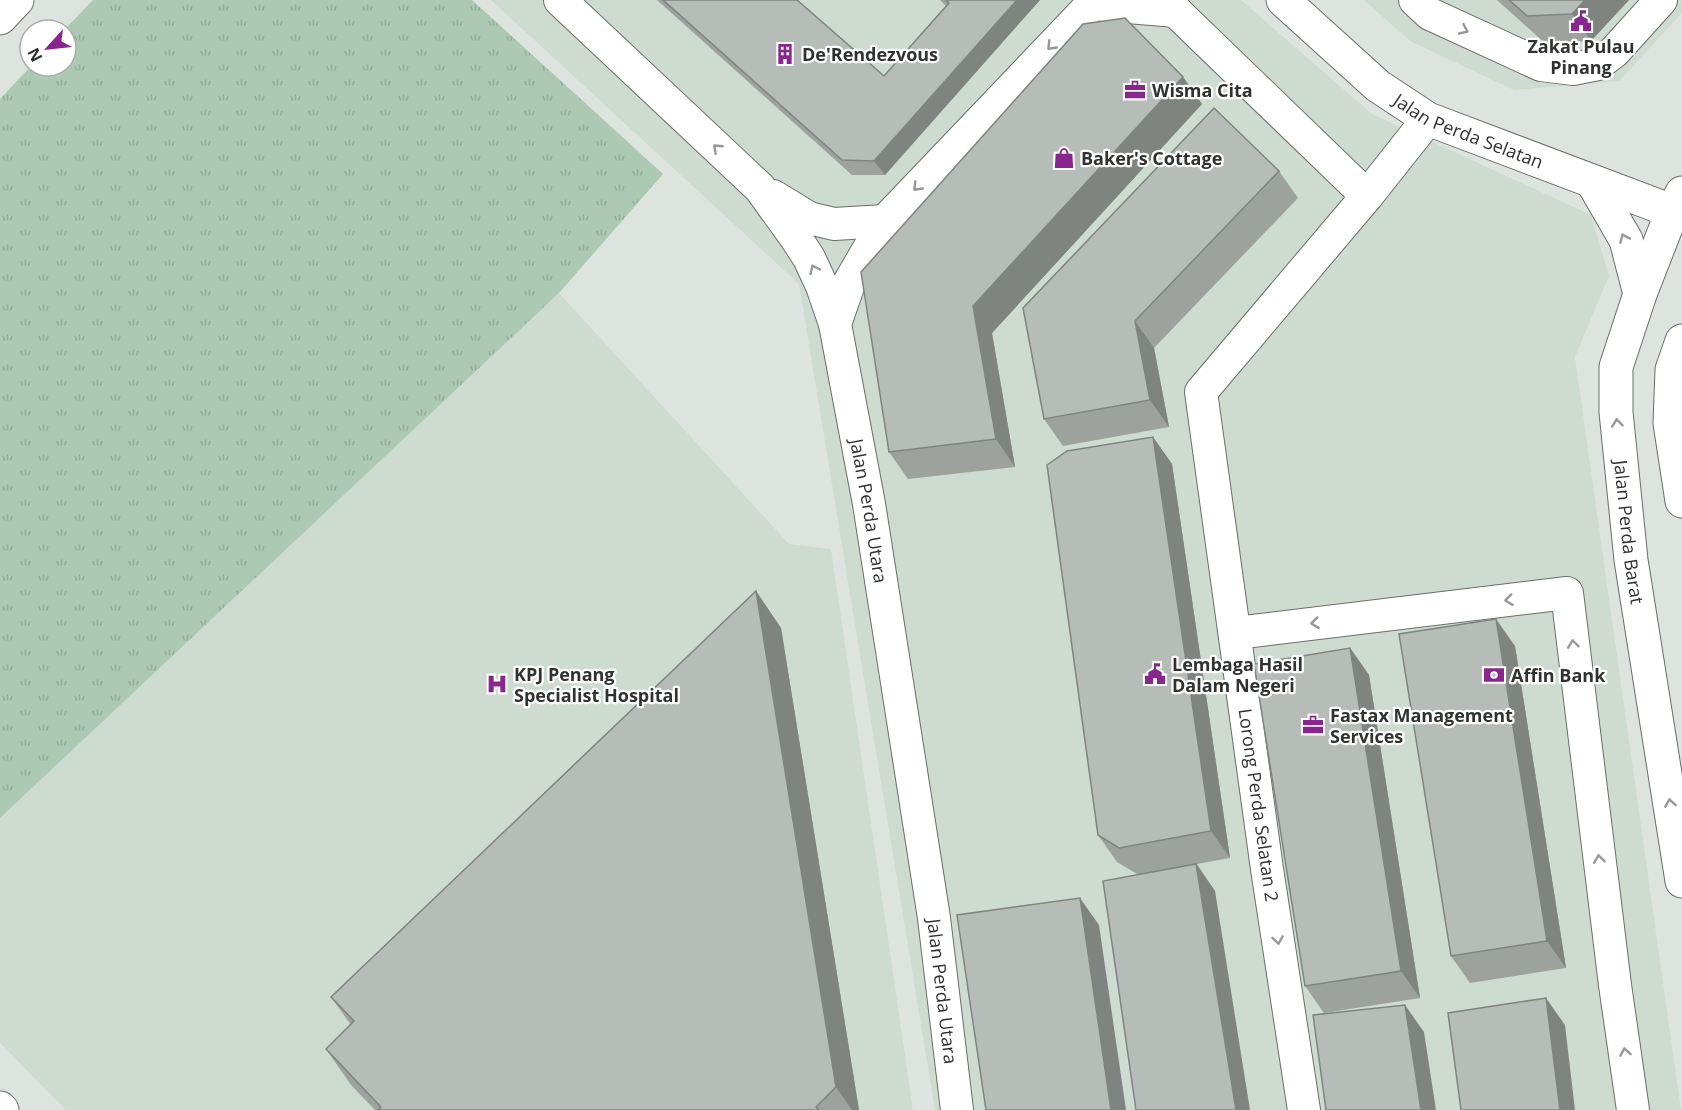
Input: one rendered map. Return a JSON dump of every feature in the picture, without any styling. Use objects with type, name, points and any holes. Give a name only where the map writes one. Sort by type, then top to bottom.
[{"type":"street","points":[[0,18],[17,0]]},
{"type":"street","points":[[560,0],[760,188],[809,218],[834,224],[885,221]]},
{"type":"street","name":"Jalan Perda Selatan","points":[[1283,0],[1378,86],[1428,119],[1593,183],[1679,207]]},
{"type":"street","points":[[1414,0],[1430,14],[1541,65],[1573,69],[1598,64],[1614,52],[1661,0]]},
{"type":"street","name":"Jalan Perda Utara","points":[[957,1110],[934,918],[869,504],[835,324],[850,281],[885,221],[1091,2],[1170,5]]},
{"type":"street","points":[[1170,5],[1367,196],[1428,119]]},
{"type":"street","points":[[1593,183],[1626,240],[1640,294]]},
{"type":"street","points":[[760,188],[809,258],[822,286],[835,324]]},
{"type":"street","name":"Lorong Perda Selatan 2","points":[[1304,1110],[1267,869],[1201,392],[1367,196]]},
{"type":"street","name":"Jalan Perda Barat","points":[[1679,207],[1640,294],[1616,367],[1616,412],[1631,560],[1682,881]]},
{"type":"street","points":[[1682,340],[1672,370],[1670,423],[1682,501]]},
{"type":"street","points":[[1236,633],[1567,592],[1615,985],[1634,1110]]},
{"type":"shaded area","points":[[491,0],[1241,0],[1372,114],[1591,215],[1609,276],[1575,357],[1681,1110],[935,1110],[799,284]]},
{"type":"shaded area","points":[[1364,0],[1682,0],[1682,13],[1619,81],[1514,90],[1410,41]]},
{"type":"shaded area","name":"KPJ Penang Specialist Hospital","points":[[559,293],[789,544],[831,549],[913,1110],[66,1110],[0,1043],[0,818]]},
{"type":"green space","points":[[93,0],[472,0],[663,174],[559,293],[0,818],[0,99],[20,78],[78,78],[78,18],[76,18]]},
{"type":"building","name":"De'Rendezvous","points":[[663,0],[797,0],[884,76],[949,3],[946,0],[1017,0],[874,161],[842,160]]},
{"type":"building","points":[[1509,0],[1585,0],[1572,14],[1527,16]]},
{"type":"building","points":[[1125,18],[1183,77],[973,306],[996,439],[889,452],[861,272],[1083,24]]},
{"type":"building","points":[[1214,108],[1279,171],[1135,321],[1150,400],[1044,419],[1023,308]]},
{"type":"building","points":[[1153,437],[1211,831],[1119,848],[1098,835],[1047,465],[1067,451]]},
{"type":"building","points":[[756,591],[836,1087],[816,1107],[819,1110],[378,1110],[381,1107],[326,1049],[354,1021],[331,997]]},
{"type":"building","points":[[1496,619],[1547,941],[1451,956],[1399,634]]},
{"type":"building","points":[[1350,648],[1401,971],[1305,986],[1254,664]]},
{"type":"building","points":[[1196,864],[1236,1110],[1136,1110],[1103,881]]},
{"type":"building","points":[[1080,898],[1111,1110],[986,1110],[957,915]]},
{"type":"building","points":[[1546,998],[1560,1110],[1461,1110],[1448,1013]]},
{"type":"building","points":[[1405,1005],[1421,1110],[1326,1110],[1313,1015]]},
{"type":"place","name":"Zakat Pulau Pinang","points":[[1581,21]]},
{"type":"place","name":"De'Rendezvous","points":[[785,54]]},
{"type":"place","name":"Wisma Cita","points":[[1135,90]]},
{"type":"place","name":"Baker's Cottage","points":[[1064,158]]},
{"type":"place","name":"Lembaga Hasil Dalam Negeri","points":[[1155,674]]},
{"type":"place","name":"Affin Bank","points":[[1494,675]]},
{"type":"place","name":"KPJ Penang Specialist Hospital","points":[[497,684]]},
{"type":"place","name":"Fastax Management Services","points":[[1313,725]]}]
